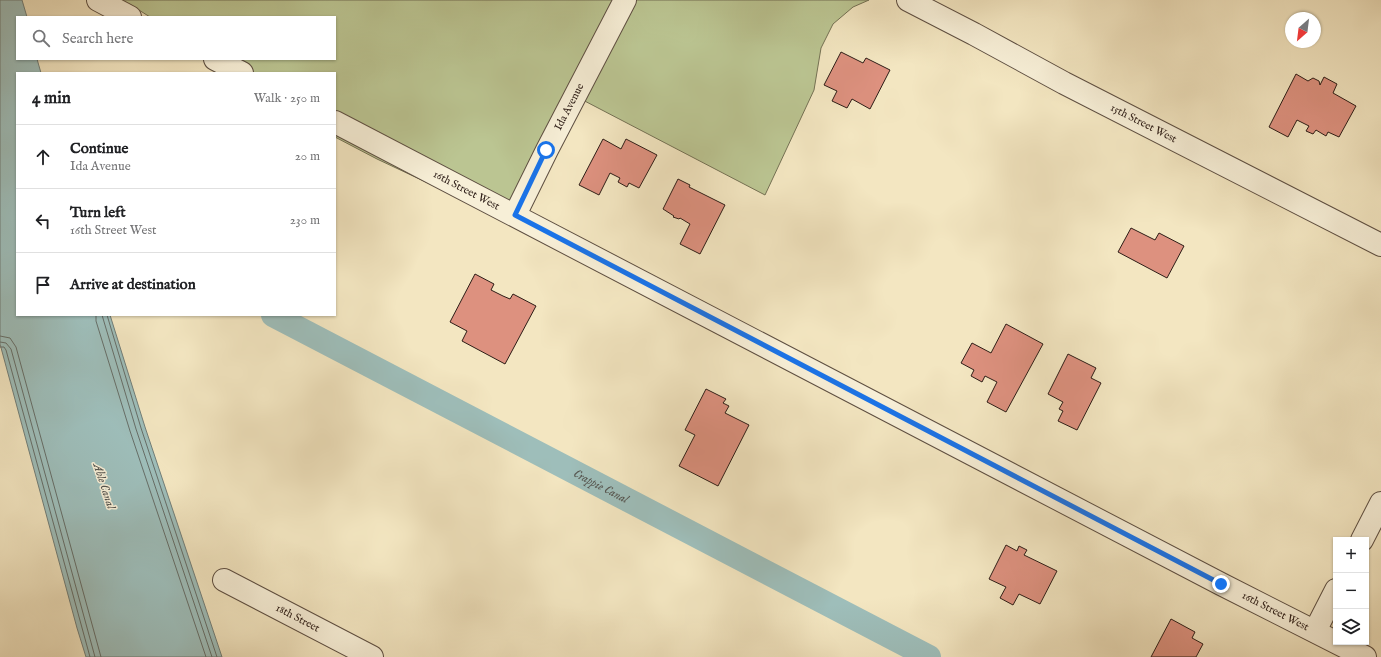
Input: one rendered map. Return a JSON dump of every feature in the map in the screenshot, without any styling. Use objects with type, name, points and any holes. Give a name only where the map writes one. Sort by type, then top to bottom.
[{"type":"street","points":[[98,0],[128,16]]},
{"type":"street","name":"Ida Avenue","points":[[515,215],[546,150],[625,0]]},
{"type":"street","name":"15th Street West","points":[[908,0],[1064,83],[1381,245]]},
{"type":"street","points":[[217,60],[240,72]]},
{"type":"street","name":"16th Street West","points":[[336,123],[1221,584],[1315,631],[1354,655]]},
{"type":"street","points":[[1364,537],[1381,503]]},
{"type":"street","name":"18th Street","points":[[224,580],[372,657]]},
{"type":"street","points":[[1315,631],[1333,596]]},
{"type":"green space","points":[[119,0],[869,0],[853,7],[833,24],[821,48],[814,90],[765,195],[577,97],[511,222],[377,159],[336,138],[336,72],[246,72],[227,60],[336,60],[336,16],[148,16],[131,5]]},
{"type":"water","name":"Able Canal","points":[[0,0],[22,0],[27,16],[16,16],[16,60],[37,60],[41,72],[16,72],[16,316],[110,316],[145,427],[222,657],[86,657],[0,344]]},
{"type":"building","points":[[841,52],[863,63],[866,58],[890,70],[870,109],[852,99],[847,108],[832,101],[837,91],[824,85]]},
{"type":"building","points":[[1296,74],[1308,81],[1313,78],[1319,81],[1320,85],[1324,77],[1337,84],[1333,93],[1356,106],[1339,137],[1328,132],[1326,136],[1316,130],[1313,134],[1306,131],[1309,126],[1297,120],[1288,137],[1269,127]]},
{"type":"building","points":[[603,139],[621,149],[626,139],[657,155],[639,188],[629,183],[627,187],[618,182],[620,178],[610,173],[599,195],[579,185]]},
{"type":"building","points":[[678,179],[690,185],[689,187],[725,205],[700,254],[680,244],[690,224],[680,218],[673,217],[674,216],[663,209]]},
{"type":"building","points":[[1131,228],[1155,240],[1159,233],[1184,246],[1167,278],[1118,252]]},
{"type":"building","points":[[475,274],[494,284],[491,290],[510,299],[513,294],[536,306],[505,364],[462,341],[467,331],[450,322]]},
{"type":"building","points":[[1006,324],[1043,344],[1006,412],[987,402],[997,382],[985,376],[982,382],[971,376],[974,370],[961,363],[972,343],[991,353]]},
{"type":"building","points":[[1068,354],[1096,368],[1091,378],[1101,383],[1077,430],[1058,421],[1063,411],[1059,409],[1063,402],[1048,394]]},
{"type":"building","points":[[706,389],[726,399],[723,403],[729,406],[725,413],[749,425],[718,486],[679,466],[695,435],[685,430]]},
{"type":"building","points":[[1006,545],[1017,551],[1019,546],[1027,550],[1024,555],[1057,571],[1040,604],[1019,594],[1013,605],[1000,598],[1006,587],[989,579]]},
{"type":"building","points":[[1171,619],[1195,632],[1192,638],[1203,644],[1196,657],[1151,657]]},
{"type":"waterway","name":"Crappie Canal","points":[[275,316],[929,657]]},
{"type":"route","points":[[546,150],[515,215],[1221,584]]}]
